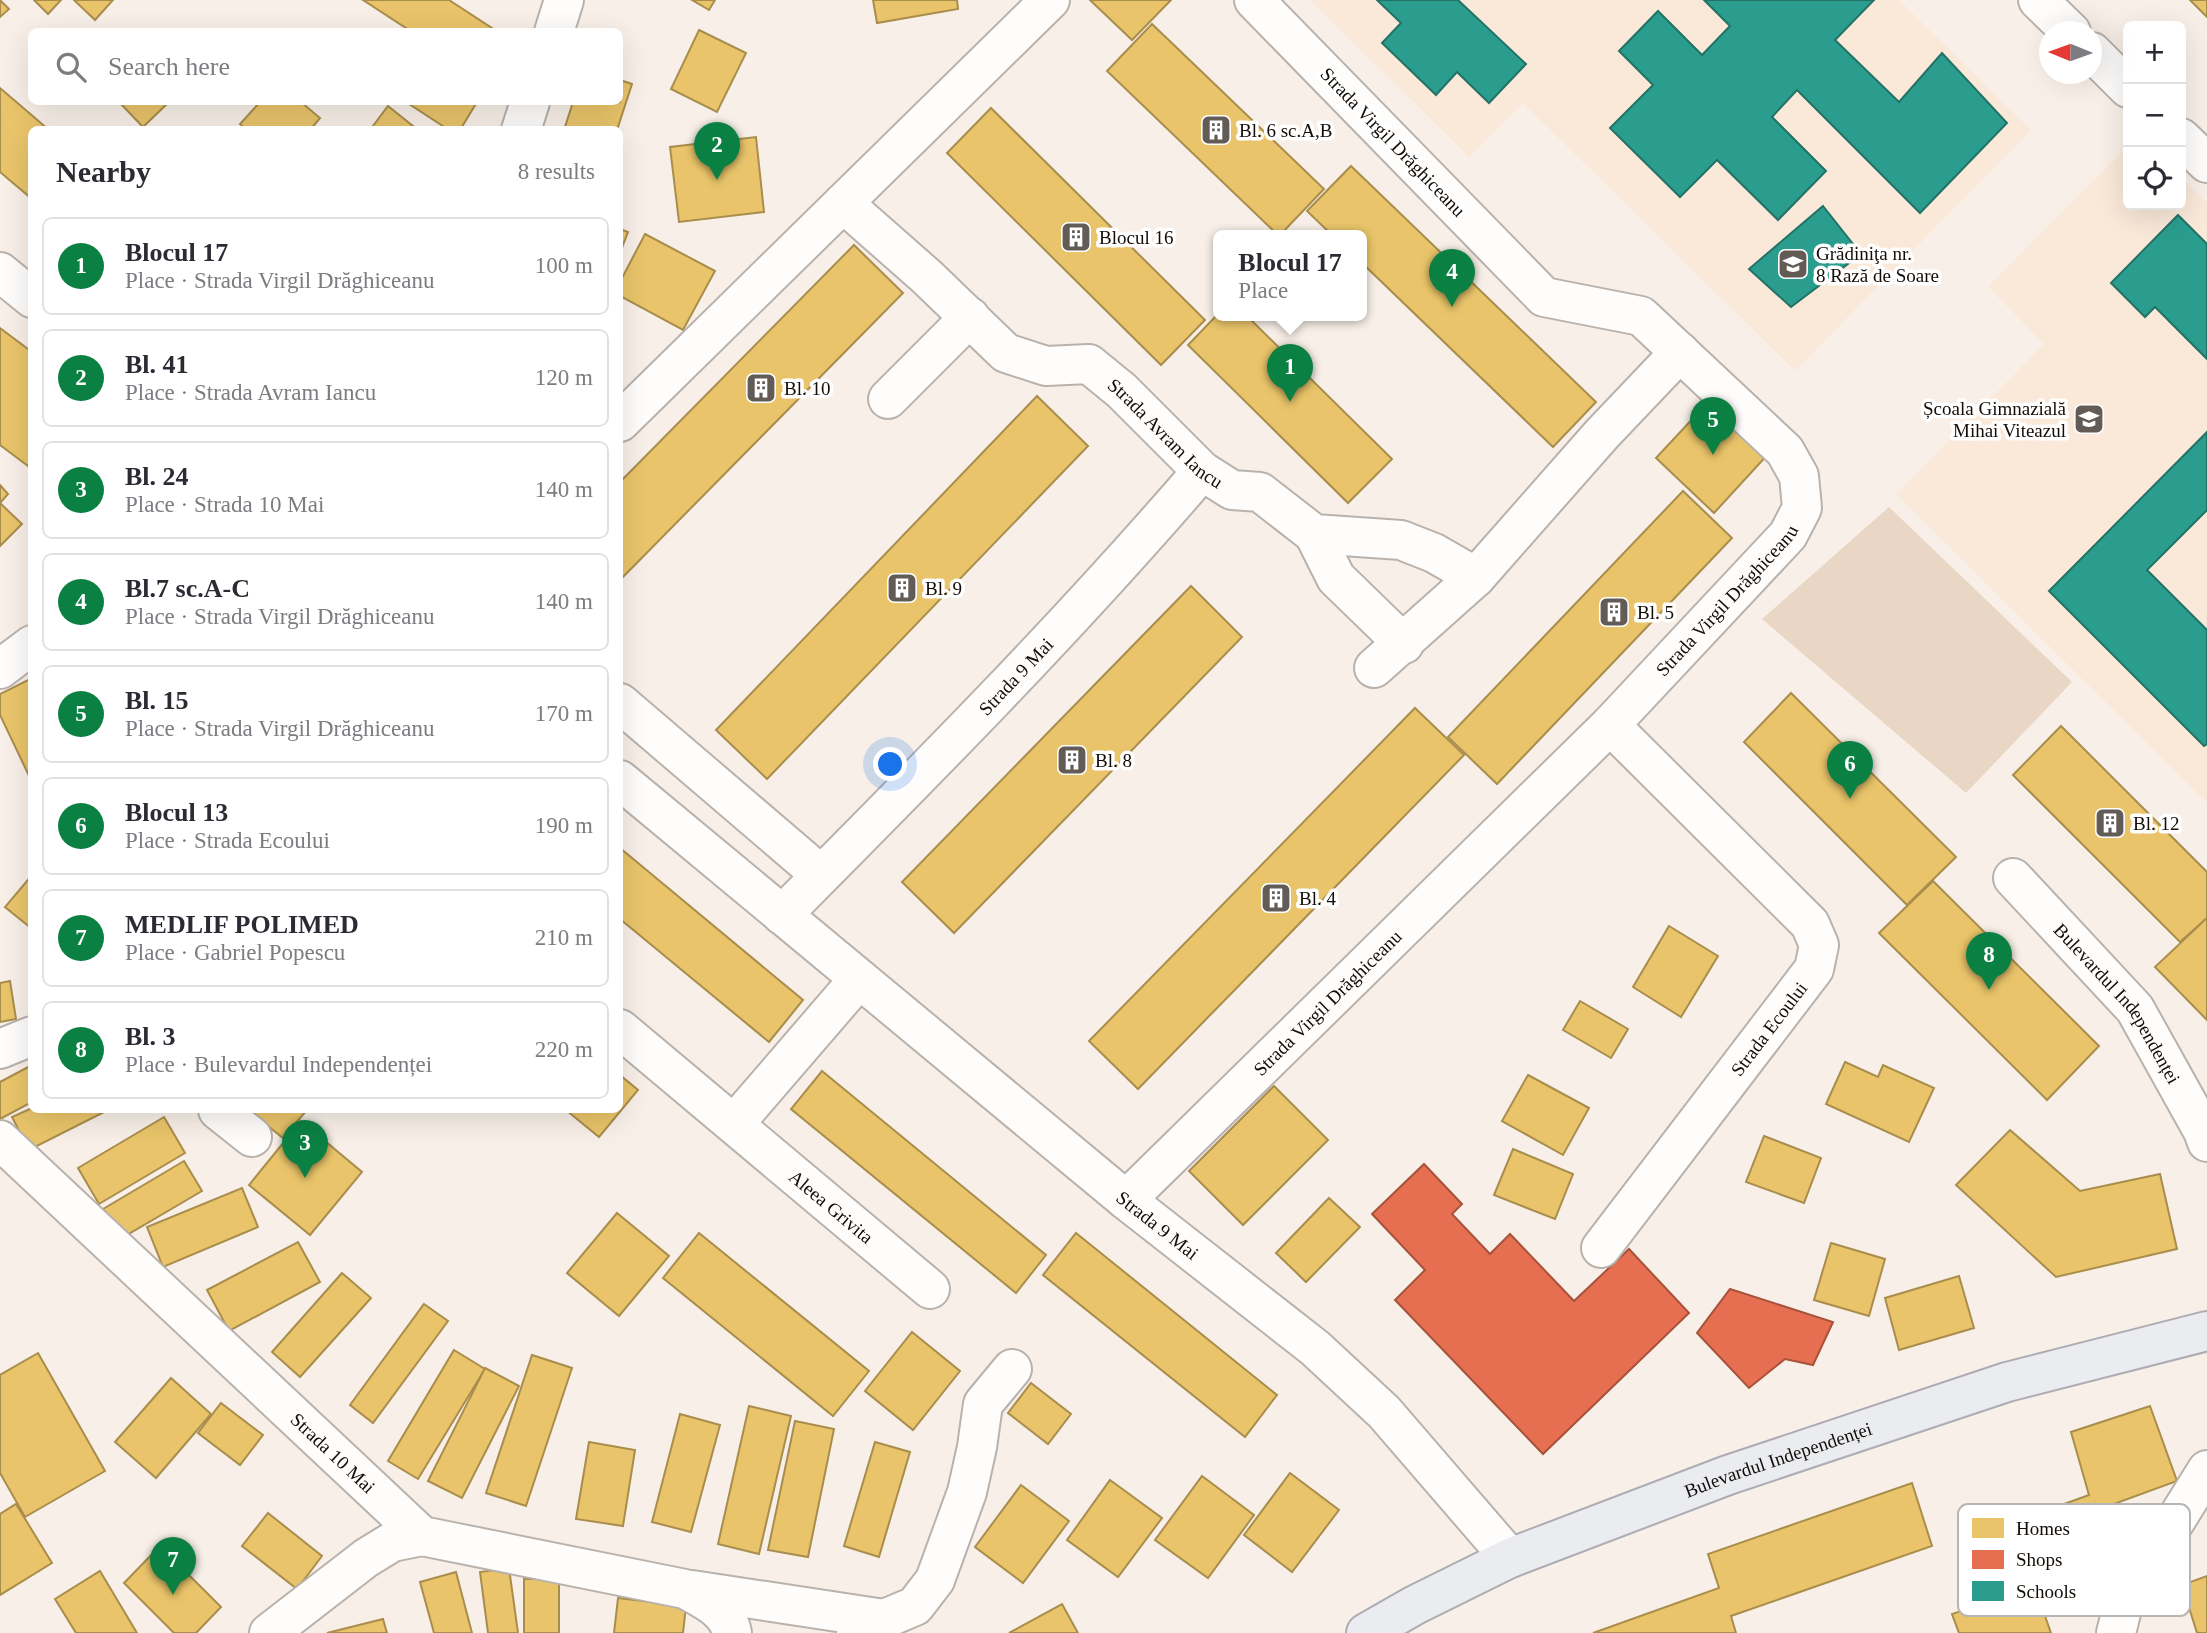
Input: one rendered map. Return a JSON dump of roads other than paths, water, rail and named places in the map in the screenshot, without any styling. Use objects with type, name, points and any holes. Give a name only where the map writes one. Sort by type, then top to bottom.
[{"type":"main road","name":"Bulevardul Independenței","points":[[1366,1633],[1415,1605],[1510,1558],[1728,1475],[2007,1382],[2207,1331]]},
{"type":"street","points":[[555,28],[564,0]]},
{"type":"street","points":[[623,419],[1051,0]]},
{"type":"street","name":"Strada Virgil Drăghiceanu","points":[[1126,1200],[1610,724],[1788,535],[1802,508],[1799,476],[1785,452],[1642,316],[1544,297],[1254,0]]},
{"type":"street","points":[[2038,0],[2060,21]]},
{"type":"street","points":[[2102,63],[2124,84]]},
{"type":"street","points":[[522,126],[529,105]]},
{"type":"street","points":[[2186,143],[2207,163]]},
{"type":"street","name":"Strada Avram Iancu","points":[[843,203],[970,317],[1006,353],[1045,366],[1089,364],[1122,391],[1202,471],[1232,490],[1260,492],[1314,534]]},
{"type":"street","points":[[0,272],[28,295]]},
{"type":"street","points":[[888,399],[970,317]]},
{"type":"street","points":[[1374,668],[1476,577],[1602,434],[1680,352]]},
{"type":"street","name":"Strada 9 Mai","points":[[782,915],[1007,685],[1150,532],[1202,471]]},
{"type":"street","points":[[1314,534],[1401,540],[1434,553],[1476,577]]},
{"type":"street","points":[[1314,534],[1336,578],[1404,644]]},
{"type":"street","points":[[0,669],[28,648]]},
{"type":"street","points":[[623,706],[821,875]]},
{"type":"street","name":"Strada Ecoului","points":[[1601,1248],[1814,969],[1819,945],[1810,924],[1610,724]]},
{"type":"street","points":[[653,808],[692,765]]},
{"type":"street","name":"Strada 9 Mai","points":[[623,783],[1126,1200],[1315,1348],[1384,1412],[1510,1558]]},
{"type":"street","name":"Bulevardul Independenței","points":[[2013,878],[2135,1009],[2207,1142]]},
{"type":"street","points":[[735,1124],[859,979]]},
{"type":"street","name":"Aleea Grivita","points":[[623,1031],[930,1289]]},
{"type":"street","points":[[0,1049],[28,1038]]},
{"type":"street","points":[[222,1113],[252,1137]]},
{"type":"street","name":"Strada 10 Mai","points":[[3,1154],[422,1536]]},
{"type":"street","points":[[269,1633],[366,1558],[392,1542],[422,1536],[870,1626],[915,1606],[935,1580],[967,1492],[983,1404],[1012,1370]]},
{"type":"street","points":[[2186,1504],[2207,1470]]},
{"type":"street","points":[[685,1589],[713,1604],[731,1625],[732,1633]]},
{"type":"street","points":[[2116,1633],[2120,1616]]},
{"type":"place","name":"Bl. 6 sc.A,B","points":[[1216,130]]},
{"type":"place","name":"Bl. 41","points":[[717,180]]},
{"type":"place","name":"Blocul 16","points":[[1076,237]]},
{"type":"place","name":"Grădiniţa nr. 8 Rază de Soare","points":[[1793,264]]},
{"type":"place","name":"Bl.7 sc.A-C","points":[[1452,307]]},
{"type":"place","name":"Bl. 10","points":[[761,388]]},
{"type":"place","name":"Blocul 17","points":[[1290,402]]},
{"type":"place","name":"Școala Gimnazială Mihai Viteazul","points":[[2089,419]]},
{"type":"place","name":"Bl. 15","points":[[1713,455]]},
{"type":"place","name":"Bl. 9","points":[[902,588]]},
{"type":"place","name":"Bl. 5","points":[[1614,612]]},
{"type":"place","name":"Bl. 8","points":[[1072,760]]},
{"type":"place","name":"Blocul 13","points":[[1850,799]]},
{"type":"place","name":"Bl. 12","points":[[2110,823]]},
{"type":"place","name":"Bl. 4","points":[[1276,898]]},
{"type":"place","name":"Bl. 3","points":[[1989,990]]},
{"type":"place","name":"Bl. 24","points":[[305,1178]]},
{"type":"place","name":"MEDLIF POLIMED","points":[[173,1595]]}]
